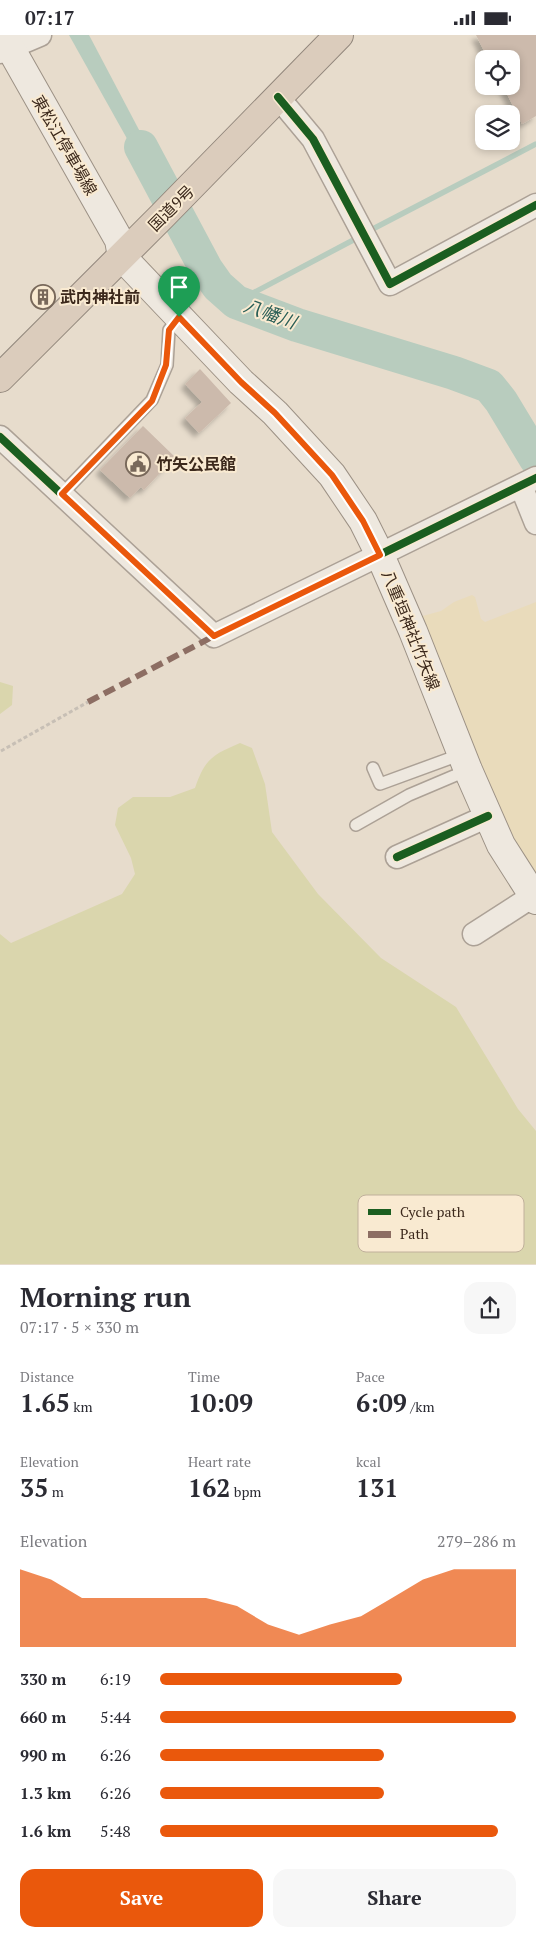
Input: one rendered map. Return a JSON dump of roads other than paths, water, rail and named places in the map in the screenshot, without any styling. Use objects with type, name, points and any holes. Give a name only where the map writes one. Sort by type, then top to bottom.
[{"type":"highway","name":"国道9号","points":[[0,378],[122,257],[339,35]]},
{"type":"main road","name":"東松江停車場線","points":[[4,45],[119,240],[122,257]]},
{"type":"main road","name":"八重垣神社竹矢線","points":[[122,257],[241,382],[275,413],[332,475],[363,521],[380,555],[501,845],[535,897]]},
{"type":"street","points":[[4,45],[40,35]]},
{"type":"street","points":[[278,97],[313,139],[390,284],[536,205]]},
{"type":"street","points":[[0,437],[214,636],[529,482],[536,523]]},
{"type":"street","points":[[398,857],[488,816]]},
{"type":"street","points":[[474,934],[535,897]]},
{"type":"lane","points":[[62,494],[152,401],[166,365],[169,330],[179,317]]},
{"type":"lane","points":[[373,768],[380,784],[465,762]]},
{"type":"lane","points":[[356,825],[465,762]]},
{"type":"waterway","points":[[367,232],[536,144]]},
{"type":"waterway","name":"八幡川","points":[[141,147],[206,269],[218,286],[236,302],[297,325],[454,373],[489,386],[501,401],[536,459]]},
{"type":"waterway","points":[[236,302],[359,237]]},
{"type":"place","name":"武内神社前","points":[[43,297]]},
{"type":"place","name":"竹矢公民館","points":[[138,464]]}]
